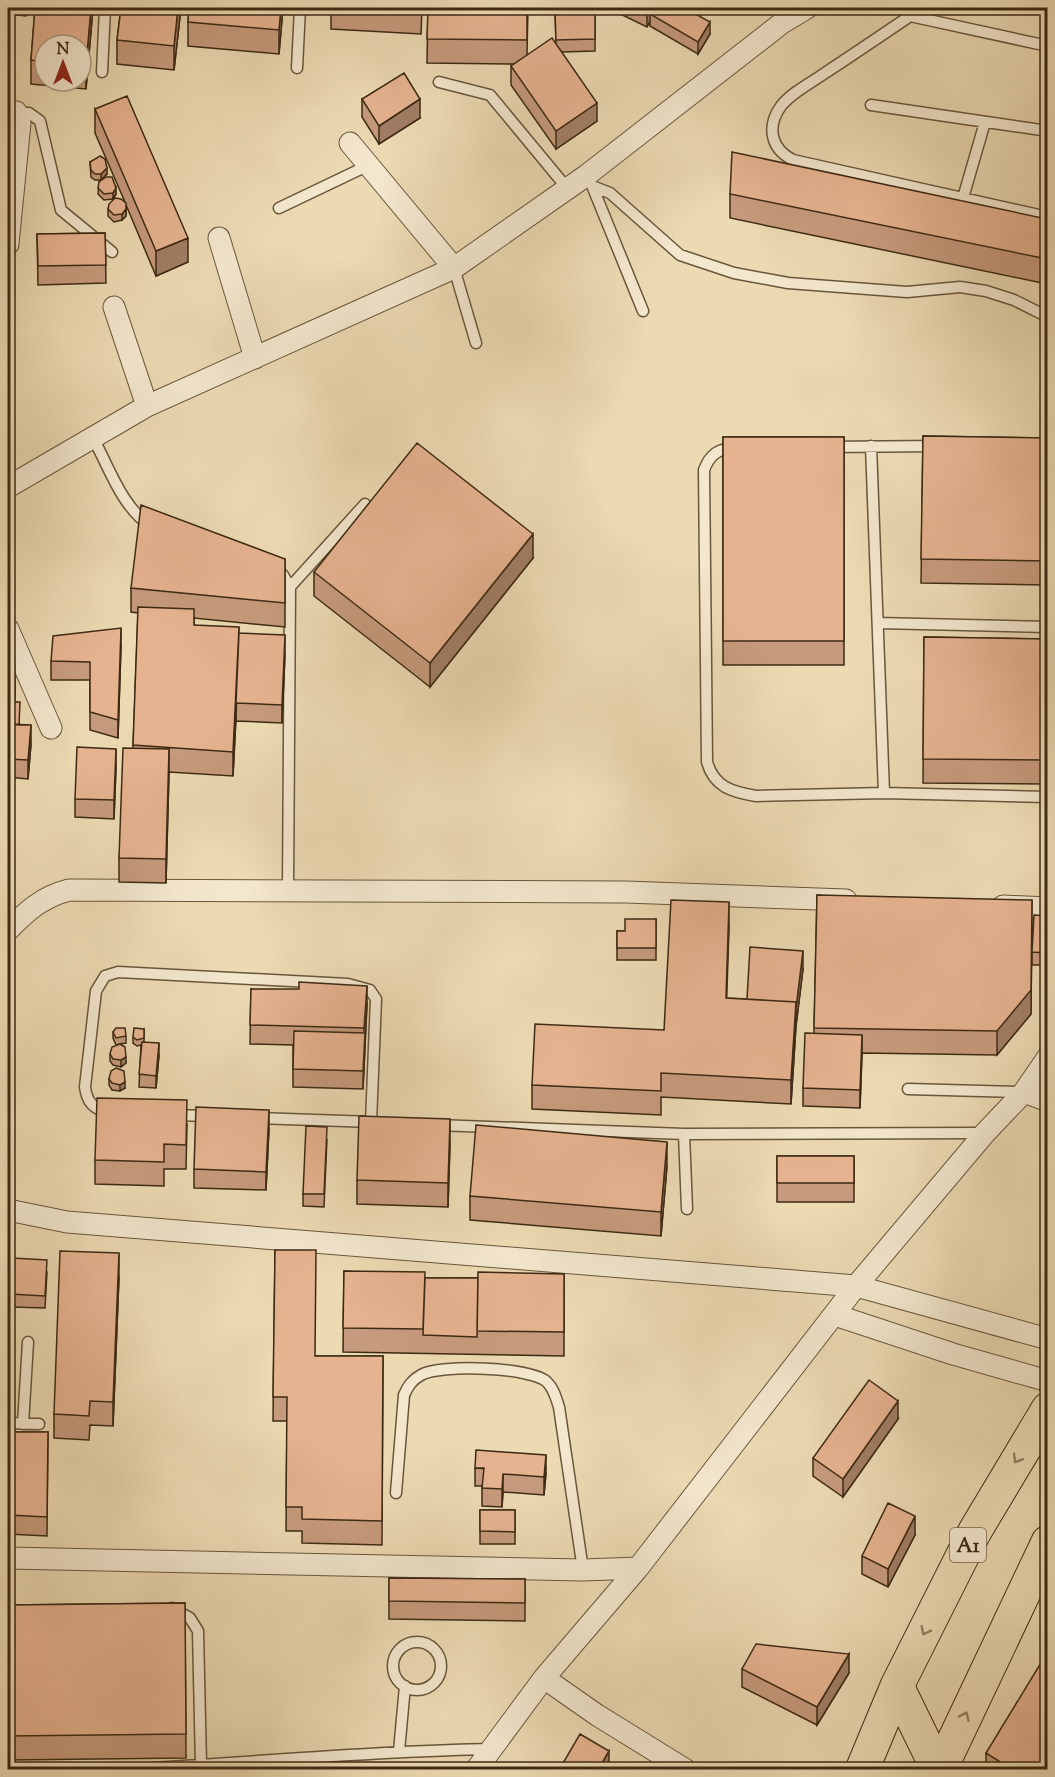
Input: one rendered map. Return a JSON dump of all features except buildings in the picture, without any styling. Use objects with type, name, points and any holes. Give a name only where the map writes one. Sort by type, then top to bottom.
[{"type":"main road","name":"A1","points":[[862,1762],[897,1686],[975,1531],[1047,1409]]},
{"type":"main road","points":[[939,1770],[1047,1542]]},
{"type":"main road","points":[[897,1686],[939,1770]]},
{"type":"street","points":[[8,488],[147,406],[454,268],[567,188],[590,180],[782,23],[807,8]]},
{"type":"street","points":[[8,244],[20,123],[12,111]]},
{"type":"street","points":[[350,143],[454,268]]},
{"type":"street","points":[[219,237],[255,358]]},
{"type":"street","points":[[114,307],[147,406]]},
{"type":"street","points":[[8,629],[51,728]]},
{"type":"street","points":[[8,930],[36,903],[49,895],[69,890],[626,892],[872,901]]},
{"type":"street","points":[[977,905],[1047,908]]},
{"type":"street","points":[[477,1770],[544,1678],[638,1568],[856,1287],[985,1133],[1024,1092],[1047,1057]]},
{"type":"street","points":[[1024,1092],[1047,1101]]},
{"type":"street","points":[[8,1210],[67,1222],[856,1287],[1047,1339]]},
{"type":"street","points":[[835,1315],[953,1354],[1047,1381]]},
{"type":"street","points":[[8,1558],[583,1570],[638,1568]]},
{"type":"street","points":[[544,1678],[597,1715],[686,1770]]},
{"type":"lane","points":[[102,72],[105,8]]},
{"type":"lane","points":[[297,69],[300,8]]},
{"type":"lane","points":[[1047,46],[909,12],[789,99],[781,107],[773,124],[773,139],[780,153],[793,160],[1047,217]]},
{"type":"lane","points":[[439,82],[490,95],[567,188]]},
{"type":"lane","points":[[871,105],[1047,131]]},
{"type":"lane","points":[[12,111],[29,113],[40,121],[61,210],[112,252]]},
{"type":"lane","points":[[963,198],[985,122]]},
{"type":"lane","points":[[279,208],[367,166]]},
{"type":"lane","points":[[590,180],[643,311]]},
{"type":"lane","points":[[590,180],[610,193],[680,255],[734,273],[788,283],[907,292],[960,287],[986,291],[1014,300],[1047,316]]},
{"type":"lane","points":[[454,268],[477,343]]},
{"type":"lane","points":[[93,438],[130,507],[140,520],[163,531]]},
{"type":"lane","points":[[871,446],[884,793]]},
{"type":"lane","points":[[824,447],[953,446]]},
{"type":"lane","points":[[752,448],[717,451],[708,459],[704,470],[707,762],[711,775],[721,786],[736,793],[756,796],[884,793],[1047,797]]},
{"type":"lane","points":[[288,890],[284,638],[290,587],[365,504]]},
{"type":"lane","points":[[268,566],[283,575],[290,587]]},
{"type":"lane","points":[[878,623],[1047,627]]},
{"type":"lane","points":[[121,1113],[96,1109],[87,1099],[85,1087],[96,991],[105,976],[118,972],[348,984],[370,990],[376,999],[371,1122]]},
{"type":"lane","points":[[908,1089],[1024,1092]]},
{"type":"lane","points":[[156,1114],[216,1117]]},
{"type":"lane","points":[[240,1118],[383,1123]]},
{"type":"lane","points":[[429,1125],[684,1134],[985,1133]]},
{"type":"lane","points":[[684,1134],[687,1209]]},
{"type":"lane","points":[[23,1424],[28,1342]]},
{"type":"lane","points":[[396,1493],[404,1395],[411,1382],[422,1374],[441,1368],[532,1374],[546,1381],[555,1393],[559,1407],[583,1570]]},
{"type":"lane","points":[[8,1423],[39,1425]]},
{"type":"lane","points":[[160,1605],[179,1611],[190,1618],[198,1631],[201,1766]]},
{"type":"lane","points":[[399,1751],[405,1686],[394,1672],[396,1654],[411,1642],[429,1645],[440,1659],[438,1677],[423,1689],[405,1686]]},
{"type":"lane","points":[[112,1770],[201,1766],[399,1751],[491,1749]]}]
